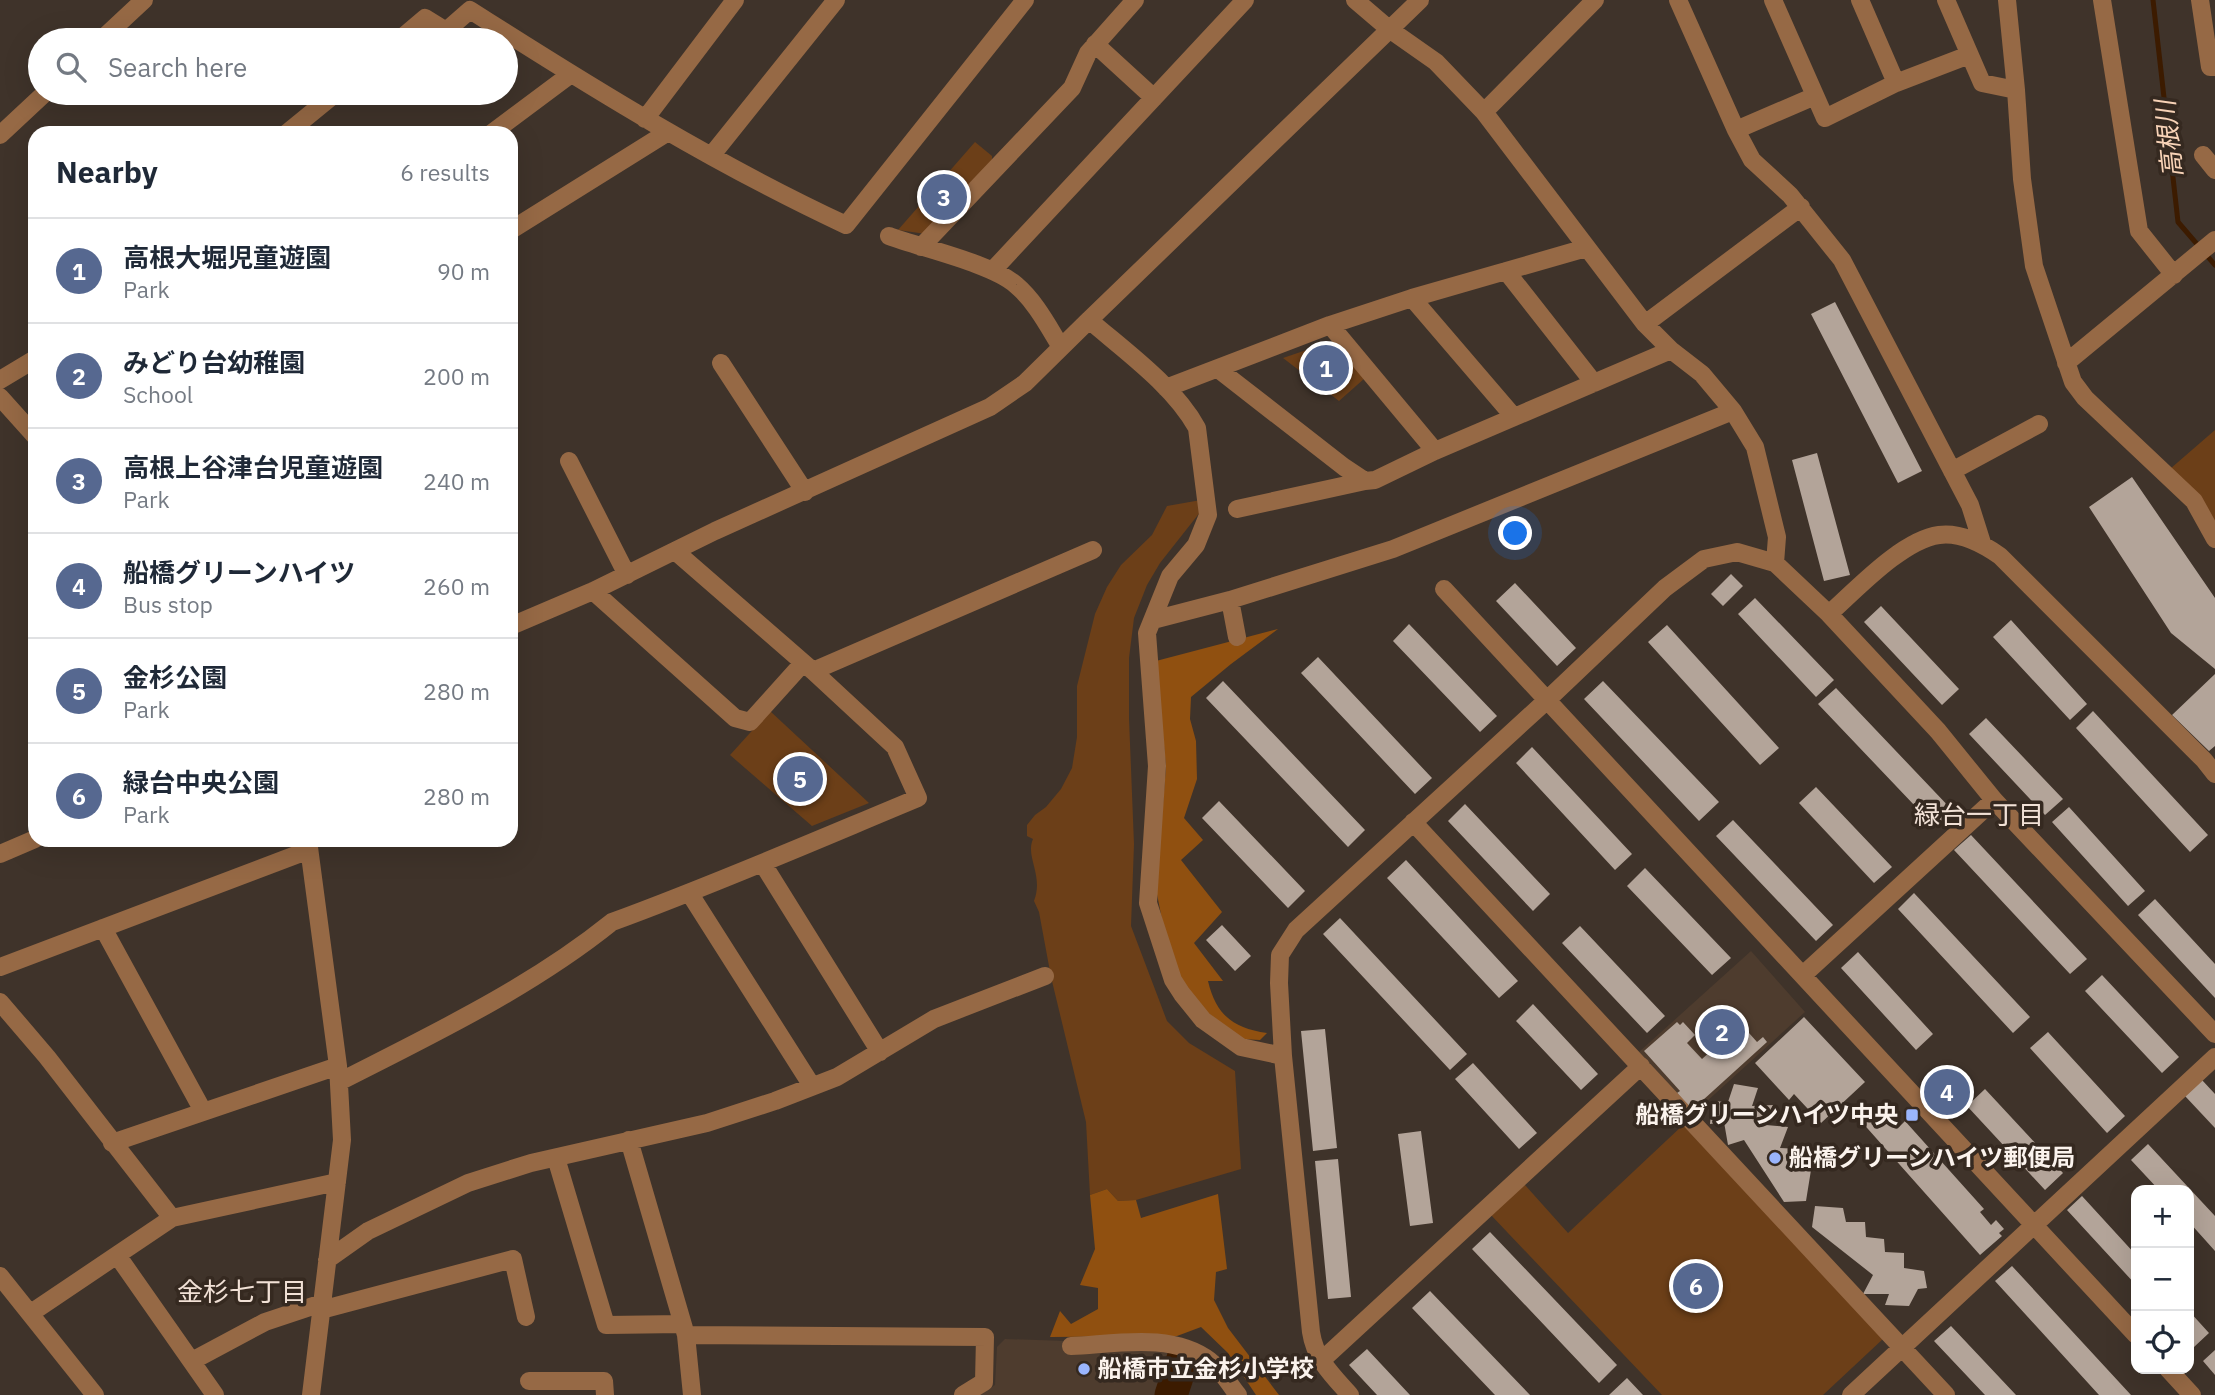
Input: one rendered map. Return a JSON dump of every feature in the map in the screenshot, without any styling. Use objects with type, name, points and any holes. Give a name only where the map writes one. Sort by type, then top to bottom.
[{"type":"street","points":[[114,28],[144,0]]},
{"type":"street","points":[[645,119],[735,0]]},
{"type":"street","points":[[710,156],[836,0]]},
{"type":"street","points":[[518,40],[667,132],[846,225],[1025,0]]},
{"type":"street","points":[[920,247],[1072,88],[1088,53],[1135,0]]},
{"type":"street","points":[[1354,0],[1436,62],[1484,112],[1646,324],[1671,350],[1702,374],[1733,411],[1755,447],[1777,537],[1775,563]]},
{"type":"street","points":[[518,623],[593,591],[999,402],[1026,383],[1420,0]]},
{"type":"street","points":[[1484,112],[1595,0]]},
{"type":"street","points":[[1678,0],[1752,160],[1801,207],[1842,260],[1970,505],[1982,543]]},
{"type":"street","points":[[1773,0],[1825,118],[1896,83],[1969,55]]},
{"type":"street","points":[[1860,0],[1896,83]]},
{"type":"street","points":[[1945,0],[1982,83],[2016,90]]},
{"type":"street","points":[[2007,0],[2022,179],[2034,266],[2073,382],[2085,398],[2194,501],[2215,539]]},
{"type":"street","points":[[2102,0],[2139,231],[2174,275]]},
{"type":"street","points":[[2200,0],[2210,68],[2215,67]]},
{"type":"street","points":[[993,270],[1154,98],[1239,2]]},
{"type":"street","points":[[449,28],[470,10],[498,28]]},
{"type":"street","points":[[413,28],[425,18],[441,28]]},
{"type":"street","points":[[1095,44],[1154,98]]},
{"type":"street","points":[[501,126],[571,74]]},
{"type":"street","points":[[1736,130],[1815,96]]},
{"type":"street","points":[[0,135],[32,105]]},
{"type":"street","points":[[296,126],[321,105]]},
{"type":"street","points":[[518,226],[667,132]]},
{"type":"street","points":[[2203,155],[2215,170]]},
{"type":"street","points":[[1646,324],[1801,207]]},
{"type":"street","points":[[889,236],[993,270],[1016,284],[1061,347]]},
{"type":"street","points":[[2066,363],[2215,240]]},
{"type":"street","points":[[1166,388],[1330,325],[1412,298],[1586,248]]},
{"type":"street","points":[[1506,271],[1594,383]]},
{"type":"street","points":[[1412,298],[1514,417]]},
{"type":"street","points":[[1089,320],[1166,388],[1191,417],[1197,428],[1208,515],[1196,545],[1170,576],[1147,633],[1157,766],[1148,903],[1173,980],[1203,1020],[1241,1047],[1283,1056]]},
{"type":"street","points":[[1330,325],[1435,451]]},
{"type":"street","points":[[1237,509],[1375,480],[1435,451],[1671,350]]},
{"type":"street","points":[[0,380],[28,363]]},
{"type":"street","points":[[721,363],[805,492]]},
{"type":"street","points":[[1218,369],[1365,481]]},
{"type":"street","points":[[0,397],[28,428]]},
{"type":"street","points":[[1153,620],[1230,600],[1393,549],[1733,411]]},
{"type":"street","points":[[1952,471],[2039,424]]},
{"type":"street","points":[[569,461],[626,575]]},
{"type":"street","points":[[1829,614],[1891,558],[1908,548],[1939,535],[1982,543],[2000,556],[2215,774]]},
{"type":"street","points":[[593,591],[735,718],[750,722],[808,667],[1093,550]]},
{"type":"street","points":[[112,1143],[203,1111],[339,1074],[513,990],[594,937],[612,922],[690,894],[918,798],[895,747],[675,551]]},
{"type":"street","points":[[1350,1395],[1321,1362],[1313,1348],[1283,1056],[1280,955],[1296,930],[1665,588],[1704,559],[1737,552],[1775,563],[1829,614],[1938,732],[1994,800],[2215,1034]]},
{"type":"street","points":[[1444,589],[2131,1330]]},
{"type":"street","points":[[1230,600],[1237,638]]},
{"type":"street","points":[[1803,975],[1994,800]]},
{"type":"street","points":[[1413,822],[1946,1395]]},
{"type":"street","points":[[0,855],[28,842]]},
{"type":"street","points":[[0,967],[303,847]]},
{"type":"street","points":[[308,847],[339,1074],[342,1140],[311,1395]]},
{"type":"street","points":[[763,864],[880,1052]]},
{"type":"street","points":[[690,894],[812,1086]]},
{"type":"street","points":[[103,928],[203,1111]]},
{"type":"street","points":[[327,1260],[368,1231],[468,1183],[531,1163],[707,1123],[812,1086],[837,1077],[934,1019],[1045,976]]},
{"type":"street","points":[[0,1002],[47,1057],[172,1218]]},
{"type":"street","points":[[1851,1395],[2215,1057]]},
{"type":"street","points":[[1321,1362],[1641,1066]]},
{"type":"street","points":[[629,1140],[684,1330],[692,1395]]},
{"type":"street","points":[[556,1158],[606,1325],[684,1330],[985,1337],[984,1382],[963,1395]]},
{"type":"street","points":[[31,1313],[172,1218],[337,1182]]},
{"type":"street","points":[[117,1255],[215,1395]]},
{"type":"street","points":[[192,1361],[265,1322],[513,1259],[526,1317]]},
{"type":"street","points":[[0,1276],[95,1395]]},
{"type":"street","points":[[1071,1346],[1179,1344],[1211,1361],[1238,1395]]},
{"type":"street","points":[[2173,1374],[2192,1395]]},
{"type":"street","points":[[529,1381],[604,1381],[605,1395]]},
{"type":"shaded area","points":[[975,142],[992,156],[992,164],[926,234],[898,230]]},
{"type":"shaded area","points":[[1324,344],[1338,346],[1365,378],[1339,401],[1283,358]]},
{"type":"shaded area","points":[[2215,430],[2215,530],[2170,469]]},
{"type":"shaded area","points":[[1201,500],[1201,511],[1160,563],[1147,585],[1134,618],[1129,658],[1134,844],[1131,926],[1167,1021],[1189,1043],[1235,1071],[1241,1169],[1136,1200],[1118,1201],[1107,1189],[1090,1195],[1086,1122],[1051,977],[1039,912],[1034,901],[1037,883],[1031,853],[1033,839],[1027,836],[1027,825],[1061,789],[1072,768],[1077,737],[1077,686],[1095,614],[1107,587],[1121,565],[1152,535],[1167,506]]},
{"type":"shaded area","points":[[1278,629],[1191,697],[1190,719],[1196,741],[1197,779],[1184,818],[1203,840],[1181,860],[1222,912],[1194,943],[1223,981],[1208,981],[1211,993],[1228,1018],[1245,1028],[1267,1033],[1260,1040],[1241,1039],[1194,1002],[1169,955],[1156,889],[1166,767],[1156,661]]},
{"type":"shaded area","points":[[770,711],[869,803],[812,826],[730,755]]},
{"type":"shaded area","points":[[1751,951],[1805,1012],[1694,1113],[1639,1052]]},
{"type":"shaded area","points":[[1683,1125],[1884,1338],[1823,1395],[1662,1395],[1490,1214],[1525,1185],[1568,1233]]},
{"type":"shaded area","points":[[1107,1189],[1118,1201],[1136,1200],[1141,1218],[1218,1194],[1227,1269],[1216,1272],[1214,1300],[1228,1328],[1279,1395],[1256,1395],[1228,1353],[1201,1327],[1177,1336],[1050,1337],[1060,1311],[1071,1324],[1098,1309],[1098,1288],[1080,1285],[1095,1249],[1090,1195]]},
{"type":"shaded area","name":"船橋市立金杉小学校","points":[[1005,1339],[1066,1341],[1179,1353],[1163,1395],[979,1395],[995,1385],[997,1347]]},
{"type":"building","points":[[1835,302],[1922,471],[1898,483],[1811,314]]},
{"type":"building","points":[[1817,453],[1850,575],[1824,581],[1792,460]]},
{"type":"building","points":[[2132,477],[2215,598],[2215,669],[2171,633],[2089,507]]},
{"type":"building","points":[[1731,574],[1743,586],[1723,606],[1711,594]]},
{"type":"building","points":[[1515,583],[1576,648],[1557,666],[1496,601]]},
{"type":"building","points":[[1755,598],[1834,680],[1816,697],[1738,614]]},
{"type":"building","points":[[1881,606],[1959,689],[1942,705],[1864,622]]},
{"type":"building","points":[[2011,620],[2087,704],[2070,720],[1993,637]]},
{"type":"building","points":[[1409,624],[1497,716],[1480,732],[1393,641]]},
{"type":"building","points":[[1667,625],[1779,748],[1760,765],[1648,642]]},
{"type":"building","points":[[1318,657],[1432,778],[1415,794],[1301,673]]},
{"type":"building","points":[[2215,674],[2215,746],[2209,751],[2172,715]]},
{"type":"building","points":[[1223,681],[1365,830],[1348,847],[1206,698]]},
{"type":"building","points":[[1603,681],[1719,802],[1699,821],[1584,699]]},
{"type":"building","points":[[1836,688],[1953,811],[1935,827],[1818,704]]},
{"type":"building","points":[[2093,711],[2208,835],[2190,852],[2076,728]]},
{"type":"building","points":[[1986,718],[2063,799],[2045,815],[1969,734]]},
{"type":"building","points":[[1532,747],[1632,854],[1615,870],[1516,763]]},
{"type":"building","points":[[1816,787],[1892,867],[1874,883],[1799,803]]},
{"type":"building","points":[[1219,801],[1305,891],[1288,908],[1202,818]]},
{"type":"building","points":[[1465,804],[1550,894],[1533,911],[1448,821]]},
{"type":"building","points":[[2069,807],[2145,891],[2128,906],[2052,822]]},
{"type":"building","points":[[1733,820],[1833,925],[1816,941],[1716,836]]},
{"type":"building","points":[[1971,835],[2087,959],[2070,974],[1954,850]]},
{"type":"building","points":[[1406,860],[1518,981],[1499,998],[1387,878]]},
{"type":"building","points":[[1645,868],[1731,958],[1712,975],[1627,886]]},
{"type":"building","points":[[1914,893],[2030,1017],[2013,1033],[1898,909]]},
{"type":"building","points":[[2155,899],[2215,964],[2215,998],[2138,915]]},
{"type":"building","points":[[1340,918],[1467,1054],[1450,1070],[1323,934]]},
{"type":"building","points":[[1222,925],[1251,956],[1235,971],[1206,940]]},
{"type":"building","points":[[1580,926],[1665,1016],[1647,1033],[1562,943]]},
{"type":"building","points":[[1858,952],[1933,1034],[1916,1050],[1841,968]]},
{"type":"building","points":[[2102,975],[2179,1057],[2162,1073],[2085,991]]},
{"type":"building","points":[[1533,1004],[1598,1074],[1581,1090],[1516,1021]]},
{"type":"building","points":[[1804,1017],[1865,1082],[1821,1123],[1794,1094],[1789,1100],[1755,1063]]},
{"type":"building","points":[[1677,1022],[1680,1025],[1683,1022],[1695,1035],[1687,1043],[1702,1059],[1741,1024],[1757,1042],[1763,1037],[1767,1042],[1692,1110],[1677,1093],[1680,1091],[1644,1051]]},
{"type":"building","points":[[1325,1029],[1337,1148],[1313,1151],[1301,1031]]},
{"type":"building","points":[[2048,1032],[2125,1116],[2107,1133],[2030,1048]]},
{"type":"building","points":[[1473,1063],[1537,1133],[1519,1149],[1455,1079]]},
{"type":"building","points":[[2202,1080],[2215,1094],[2215,1128],[2185,1096]]},
{"type":"building","points":[[1734,1084],[1758,1088],[1752,1106],[1773,1105],[1766,1125],[1788,1127],[1780,1148],[1801,1149],[1793,1170],[1811,1170],[1806,1201],[1784,1202],[1744,1140],[1728,1145],[1724,1122],[1710,1124],[1712,1101],[1728,1102]]},
{"type":"building","points":[[1985,1089],[2063,1173],[2045,1190],[1967,1106]]},
{"type":"building","points":[[1879,1103],[1883,1106],[1886,1103],[1893,1110],[1889,1115],[1899,1127],[1905,1121],[1984,1209],[1980,1212],[1991,1225],[1996,1220],[2004,1229],[1999,1233],[2002,1236],[1980,1255],[1860,1120]]},
{"type":"building","points":[[1421,1131],[1433,1223],[1410,1226],[1398,1134]]},
{"type":"building","points":[[2148,1144],[2186,1185],[2154,1185],[2131,1160]]},
{"type":"building","points":[[1338,1159],[1351,1297],[1328,1299],[1315,1161]]},
{"type":"building","points":[[2194,1193],[2215,1216],[2215,1251],[2194,1228]]},
{"type":"building","points":[[2082,1196],[2131,1250],[2131,1280],[2067,1210]]},
{"type":"building","points":[[1815,1206],[1843,1208],[1846,1222],[1865,1222],[1866,1237],[1884,1239],[1885,1252],[1904,1253],[1904,1268],[1924,1271],[1927,1288],[1918,1289],[1909,1306],[1885,1305],[1889,1294],[1863,1294],[1873,1275],[1812,1227]]},
{"type":"building","points":[[1490,1232],[1617,1365],[1599,1383],[1472,1249]]},
{"type":"building","points":[[2012,1266],[2131,1395],[2099,1395],[1995,1281]]},
{"type":"building","points":[[1430,1291],[1530,1395],[1495,1395],[1412,1308]]},
{"type":"building","points":[[2194,1316],[2209,1333],[2194,1347]]},
{"type":"building","points":[[1951,1326],[2016,1395],[1985,1395],[1934,1341]]},
{"type":"building","points":[[1367,1349],[1410,1395],[1377,1395],[1349,1365]]},
{"type":"building","points":[[2215,1350],[2215,1375],[2203,1361]]},
{"type":"building","points":[[1627,1378],[1643,1395],[1609,1395]]},
{"type":"waterway","name":"高根川","points":[[2153,0],[2178,222],[2215,265]]},
{"type":"waterway","points":[[1171,1395],[1184,1356]]},
{"type":"place","name":"高根上谷津台児童遊園","points":[[944,197]]},
{"type":"place","name":"高根大堀児童遊園","points":[[1326,368]]},
{"type":"place","name":"金杉公園","points":[[800,779]]},
{"type":"place","name":"みどり台幼稚園","points":[[1722,1032]]},
{"type":"place","name":"船橋グリーンハイツ","points":[[1947,1092]]},
{"type":"place","name":"船橋グリーンハイツ中央","points":[[1912,1115]]},
{"type":"place","name":"船橋グリーンハイツ郵便局","points":[[1775,1158]]},
{"type":"place","name":"緑台中央公園","points":[[1696,1286]]},
{"type":"place","name":"船橋市立金杉小学校","points":[[1084,1369]]},
{"type":"district","name":"緑台一丁目","points":[[1979,815]]},
{"type":"district","name":"金杉七丁目","points":[[242,1292]]}]
